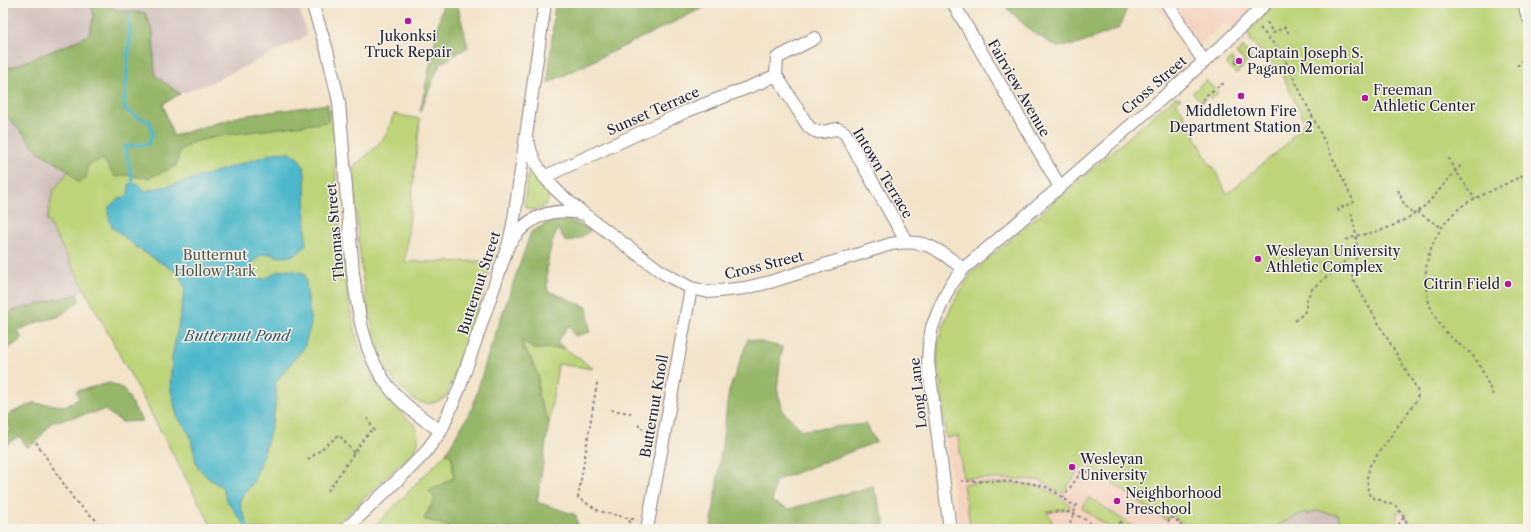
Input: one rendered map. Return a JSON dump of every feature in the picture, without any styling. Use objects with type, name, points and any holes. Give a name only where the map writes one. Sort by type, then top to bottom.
[{"type":"street","name":"Thomas Street","points":[[312,3],[327,50],[339,102],[353,274],[357,301],[368,348],[386,384],[419,416],[441,431]]},
{"type":"street","name":"Butternut Street","points":[[346,529],[424,454],[441,431],[460,388],[509,243],[518,195],[544,3]]},
{"type":"street","name":"Fairview Avenue","points":[[953,3],[1060,187]]},
{"type":"street","points":[[1167,3],[1204,62]]},
{"type":"street","name":"Cross Street","points":[[1060,187],[1204,62],[1266,3]]},
{"type":"street","points":[[1525,3],[1528,17]]},
{"type":"street","points":[[776,75],[778,58],[815,38]]},
{"type":"street","name":"Sunset Terrace","points":[[544,177],[687,111],[762,82],[776,75]]},
{"type":"street","name":"Intown Terrace","points":[[776,75],[808,126],[813,131],[821,133],[838,129],[845,133],[906,241]]},
{"type":"street","name":"Cross Street","points":[[527,126],[530,152],[535,164],[544,177],[566,200],[663,273],[691,288],[709,292],[745,288],[770,282],[891,244],[906,241],[920,242],[934,247],[963,269]]},
{"type":"street","name":"Long Lane","points":[[950,529],[928,362],[932,327],[950,286],[963,269],[1060,187]]},
{"type":"street","name":"Cross Street","points":[[509,243],[518,231],[528,222],[542,216],[554,212],[570,211],[584,214]]},
{"type":"street","name":"Butternut Knoll","points":[[648,526],[691,288]]},
{"type":"path","points":[[1235,3],[1240,7]]},
{"type":"path","points":[[1267,22],[1272,33],[1285,27],[1290,35]]},
{"type":"path","points":[[1260,28],[1281,52],[1354,202],[1338,209],[1339,212]]},
{"type":"path","points":[[1517,66],[1528,55]]},
{"type":"path","points":[[1261,69],[1266,65]]},
{"type":"path","points":[[1198,111],[1206,95],[1224,83]]},
{"type":"path","points":[[1449,158],[1451,164],[1475,198]]},
{"type":"path","points":[[1346,240],[1356,235],[1381,230],[1400,223],[1418,212],[1427,204],[1462,163]]},
{"type":"path","points":[[1493,395],[1475,357],[1445,331],[1436,319],[1431,308],[1426,283],[1428,260],[1432,242],[1441,227],[1458,208],[1475,198],[1528,173]]},
{"type":"path","points":[[1398,190],[1404,204],[1413,215]]},
{"type":"path","points":[[1351,212],[1358,251],[1352,278],[1417,389],[1418,394],[1416,401],[1370,465],[1367,478],[1368,492],[1370,496],[1396,506],[1410,529]]},
{"type":"path","points":[[1418,212],[1441,227]]},
{"type":"path","points":[[1295,321],[1304,313],[1307,299],[1312,289],[1358,251]]},
{"type":"path","points":[[597,383],[578,498],[600,511],[630,518],[648,526]]},
{"type":"path","points":[[612,410],[631,413]]},
{"type":"path","points":[[367,418],[376,433]]},
{"type":"path","points":[[639,424],[639,428],[665,432]]},
{"type":"path","points":[[328,491],[369,432],[373,429]]},
{"type":"path","points":[[308,460],[339,435],[354,453]]},
{"type":"path","points":[[36,442],[75,501],[97,521],[101,529]]},
{"type":"path","points":[[1063,498],[1081,472],[1086,471],[1094,476]]},
{"type":"path","points":[[961,481],[1026,482],[1039,484],[1048,488],[1076,508]]},
{"type":"path","points":[[1068,529],[1077,504]]},
{"type":"path","points":[[1049,513],[1060,510],[1074,513],[1099,529]]},
{"type":"path","points":[[1168,522],[1171,517],[1180,523],[1182,529]]},
{"type":"path","points":[[1394,529],[1404,517]]},
{"type":"path","points":[[628,529],[630,518]]},
{"type":"path","points":[[1115,529],[1121,520],[1126,526],[1131,525]]},
{"type":"shaded area","points":[[3,3],[90,3],[94,16],[89,34],[70,44],[12,67],[3,69]]},
{"type":"shaded area","points":[[108,3],[298,3],[307,36],[215,81],[180,94],[155,75],[153,31],[145,13],[118,10],[109,7]]},
{"type":"shaded area","points":[[1154,3],[1274,3],[1248,32],[1223,24],[1190,53]]},
{"type":"shaded area","points":[[5,114],[38,151],[69,171],[53,191],[47,219],[85,290],[77,294],[12,311],[3,323],[3,115]]},
{"type":"shaded area","name":"Wesleyan University","points":[[958,436],[1325,496],[1410,514],[1416,529],[959,529],[946,438]]},
{"type":"shaded area","points":[[1323,503],[1386,519],[1403,529],[1270,529]]},
{"type":"green space","points":[[90,3],[108,3],[109,7],[118,10],[145,13],[153,31],[155,75],[180,94],[163,104],[173,136],[241,116],[328,104],[328,122],[225,135],[193,142],[180,150],[176,166],[148,178],[126,175],[115,177],[103,159],[88,165],[86,179],[77,182],[69,171],[38,151],[5,114],[3,115],[3,69],[12,67],[70,44],[89,34],[94,16]]},
{"type":"green space","points":[[443,3],[457,3],[468,47],[440,64],[420,112]]},
{"type":"green space","points":[[555,3],[713,3],[548,83]]},
{"type":"green space","points":[[1004,3],[1129,3],[1119,28],[1079,44],[1057,47],[1031,31],[1008,9]]},
{"type":"green space","name":"Wesleyan University Athletic Complex","points":[[1274,3],[1528,3],[1528,529],[1412,529],[1405,513],[1396,511],[1398,519],[1390,529],[1349,529],[1343,527],[1338,515],[1317,511],[1306,514],[1305,512],[1270,529],[1185,529],[1183,524],[1170,515],[1166,520],[1139,502],[1140,499],[1135,496],[1134,498],[1090,467],[1080,469],[1062,494],[1040,480],[963,478],[958,436],[946,438],[940,376],[937,363],[937,350],[940,336],[951,308],[973,272],[1175,97],[1181,98],[1176,103],[1181,109],[1211,167],[1213,166],[1227,194],[1291,140],[1290,138],[1303,127],[1302,124],[1305,122],[1282,75],[1250,40],[1248,32]]},
{"type":"green space","points":[[1243,47],[1252,58],[1236,74],[1226,64],[1232,58],[1235,65],[1240,66],[1243,64],[1243,59],[1236,54]]},
{"type":"green space","points":[[1206,80],[1218,93],[1212,99],[1208,95],[1203,102],[1192,93]]},
{"type":"green space","name":"Butternut Hollow Park","points":[[333,110],[337,203],[347,290],[353,323],[360,349],[379,388],[416,428],[418,435],[417,448],[332,529],[213,529],[47,219],[53,191],[71,168],[88,158]]},
{"type":"green space","points":[[394,114],[420,119],[405,262],[492,261],[484,291],[446,397],[428,404],[413,399],[394,380],[385,365],[372,324],[360,257],[353,167],[373,150],[386,135]]},
{"type":"green space","points":[[529,171],[533,173],[549,197],[544,206],[534,210],[527,209],[524,202]]},
{"type":"green space","points":[[560,216],[591,230],[580,238],[566,242],[558,229],[548,259],[548,291],[587,307],[590,332],[575,336],[569,325],[557,342],[564,348],[534,349],[522,341],[523,348],[531,359],[538,376],[538,396],[549,423],[537,502],[576,515],[578,529],[450,529],[448,526],[424,519],[435,499],[429,491],[454,478],[452,457],[446,453],[472,409],[488,355],[531,232]]},
{"type":"green space","points":[[77,294],[79,301],[58,317],[38,322],[18,330],[22,339],[3,352],[3,323],[12,311]]},
{"type":"green space","points":[[748,339],[782,347],[777,389],[783,411],[802,430],[866,424],[876,442],[775,481],[772,502],[789,509],[873,486],[886,526],[884,529],[851,529],[836,527],[826,529],[711,529],[729,391]]},
{"type":"green space","points":[[522,340],[534,349],[564,348],[594,369],[558,364],[549,423],[538,396],[538,376],[531,359],[523,348]]},
{"type":"green space","points":[[110,383],[124,389],[142,421],[122,422],[105,410],[52,422],[36,442],[27,447],[19,436],[7,444],[3,449],[3,435],[10,431],[3,417],[33,403],[67,406],[79,398],[76,391]]},
{"type":"green space","points":[[446,453],[452,457],[454,478],[429,491],[435,499],[424,519],[448,526],[450,529],[370,529],[380,521]]},
{"type":"green space","points":[[965,483],[1013,483],[1032,485],[1052,492],[1069,504],[1070,507],[1069,509],[1047,512],[1052,521],[1042,529],[971,529],[963,485]]},
{"type":"green space","points":[[1089,497],[1137,529],[1112,529],[1083,509],[1082,507]]},
{"type":"water","name":"Butternut Pond","points":[[288,152],[295,155],[300,160],[305,173],[306,244],[301,251],[289,256],[280,257],[271,254],[263,254],[256,260],[251,268],[256,277],[262,279],[283,270],[305,274],[311,324],[304,348],[275,383],[275,404],[270,432],[253,482],[241,499],[241,508],[247,522],[244,524],[227,501],[222,487],[209,479],[197,466],[190,435],[177,416],[170,386],[172,358],[185,289],[179,274],[136,247],[112,227],[108,214],[109,207],[118,199],[128,195],[129,184],[140,185],[145,191],[180,183],[275,153]]},
{"type":"waterway","points":[[129,15],[130,33],[124,108],[133,115],[150,122],[153,135],[148,144],[125,146],[134,188]]},
{"type":"waterway","points":[[243,520],[249,529]]},
{"type":"place","name":"Jukonksi Truck Repair","points":[[408,21]]},
{"type":"place","name":"Captain Joseph S. Pagano Memorial","points":[[1239,61]]},
{"type":"place","name":"Middletown Fire Department Station 2","points":[[1241,96]]},
{"type":"place","name":"Freeman Athletic Center","points":[[1365,98]]},
{"type":"place","name":"Wesleyan University Athletic Complex","points":[[1258,259]]},
{"type":"place","name":"Citrin Field","points":[[1508,284]]},
{"type":"place","name":"Wesleyan University","points":[[1072,467]]},
{"type":"place","name":"Neighborhood Preschool","points":[[1117,501]]}]
